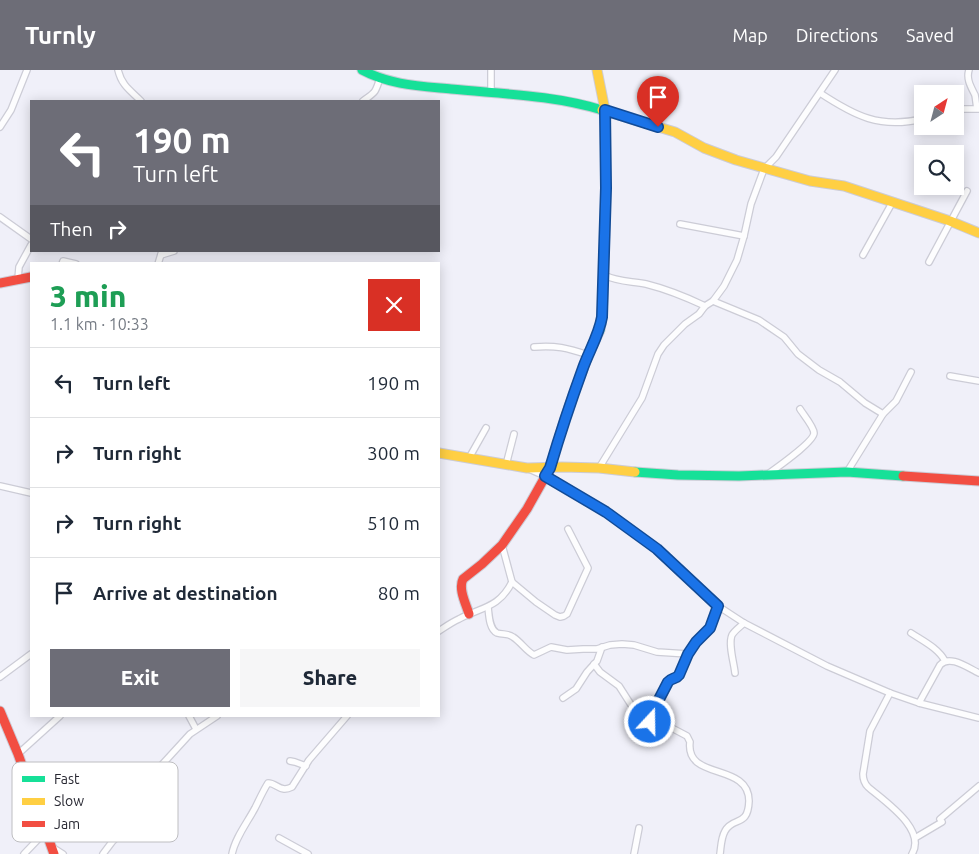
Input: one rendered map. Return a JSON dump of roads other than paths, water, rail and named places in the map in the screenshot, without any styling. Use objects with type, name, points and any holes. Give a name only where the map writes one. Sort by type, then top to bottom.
[{"type":"street","points":[[0,127],[11,110],[27,70]]},
{"type":"street","points":[[118,70],[127,89],[140,100]]},
{"type":"street","points":[[362,70],[391,82],[550,98],[605,110],[675,132],[704,148],[736,160],[810,181],[844,186],[950,221],[979,233]]},
{"type":"street","points":[[491,70],[491,93]]},
{"type":"street","points":[[469,614],[461,582],[502,545],[527,509],[548,472],[588,355],[600,330],[604,275],[606,188],[605,110],[597,70]]},
{"type":"street","points":[[599,468],[642,398],[658,354],[664,344],[705,306],[713,301],[724,286],[737,260],[751,204],[764,169],[776,157],[835,70]]},
{"type":"street","points":[[964,108],[978,109],[970,85],[968,70]]},
{"type":"street","points":[[365,100],[376,91],[380,78]]},
{"type":"street","points":[[820,93],[841,107],[863,118],[881,123],[914,121]]},
{"type":"street","points":[[929,262],[967,191]]},
{"type":"street","points":[[864,255],[892,203]]},
{"type":"street","points":[[0,217],[30,238]]},
{"type":"street","points":[[680,224],[744,236]]},
{"type":"street","points":[[18,279],[19,267],[30,247]]},
{"type":"street","points":[[604,275],[612,279],[644,284],[671,292],[705,306]]},
{"type":"street","points":[[0,283],[30,277]]},
{"type":"street","points":[[713,301],[759,320],[784,337],[798,354],[819,370],[840,382],[865,403],[883,414]]},
{"type":"street","points":[[534,347],[550,345],[575,350],[588,355]]},
{"type":"street","points":[[847,472],[883,414],[896,401],[911,372]]},
{"type":"street","points":[[950,376],[979,381]]},
{"type":"street","points":[[767,475],[810,441],[813,436],[813,429],[800,409]]},
{"type":"street","points":[[469,458],[486,428]]},
{"type":"street","points":[[506,465],[514,434]]},
{"type":"street","points":[[440,453],[548,472],[599,468],[678,475],[739,476],[847,472],[979,481]]},
{"type":"street","points":[[548,472],[657,549],[718,606],[744,623],[827,666],[890,693],[919,703],[979,718]]},
{"type":"street","points":[[0,486],[30,492]]},
{"type":"street","points":[[502,545],[512,582],[536,602],[560,617],[567,614],[588,568],[568,529]]},
{"type":"street","points":[[440,631],[458,619],[498,601],[512,582]]},
{"type":"street","points":[[638,739],[648,729],[651,717],[668,682],[677,678],[688,654],[696,642],[710,628],[718,606]]},
{"type":"street","points":[[488,607],[491,626],[494,630],[498,633],[511,635],[534,655],[551,648],[568,650],[597,649],[622,644],[657,652],[688,654]]},
{"type":"street","points":[[735,673],[731,643],[732,636],[744,623]]},
{"type":"street","points":[[912,633],[936,650],[945,661]]},
{"type":"street","points":[[563,698],[576,689],[598,658],[602,647]]},
{"type":"street","points":[[0,677],[30,655]]},
{"type":"street","points":[[919,703],[940,665],[945,661],[950,660],[979,673]]},
{"type":"street","points":[[594,664],[600,672],[619,686],[635,712],[651,717],[687,736],[690,742],[689,750],[700,764],[742,782],[749,801],[746,816],[726,829],[723,835],[720,854]]},
{"type":"street","points":[[890,693],[870,731],[863,774],[865,784],[910,826],[915,838],[915,849],[912,854]]},
{"type":"street","points":[[0,711],[21,762]]},
{"type":"street","points":[[18,754],[59,717]]},
{"type":"street","points":[[190,717],[196,729]]},
{"type":"street","points":[[164,762],[190,734],[215,717]]},
{"type":"street","points":[[232,854],[242,829],[268,783],[280,788],[287,789],[292,787],[306,766],[346,717]]},
{"type":"street","points":[[290,761],[306,766]]},
{"type":"street","points":[[915,838],[941,820],[979,786]]},
{"type":"street","points":[[634,854],[640,828]]},
{"type":"street","points":[[280,838],[308,854]]},
{"type":"street","points":[[24,854],[35,842]]},
{"type":"street","points":[[103,854],[112,842]]},
{"type":"street","points":[[53,851],[63,854]]}]
